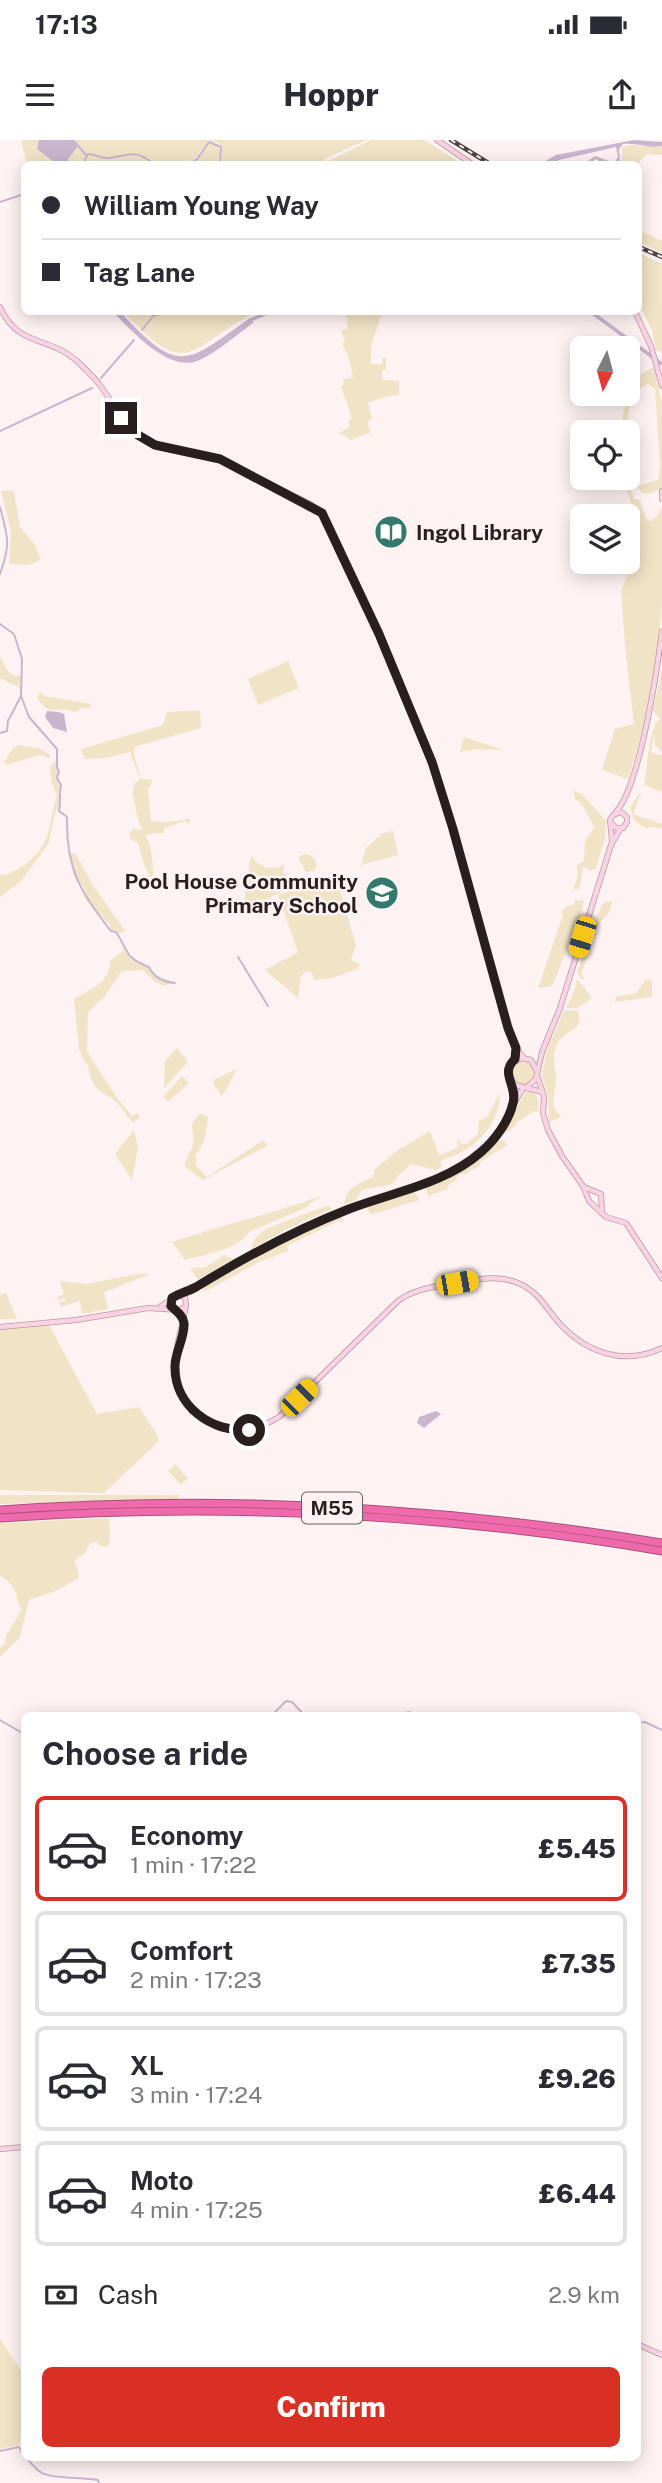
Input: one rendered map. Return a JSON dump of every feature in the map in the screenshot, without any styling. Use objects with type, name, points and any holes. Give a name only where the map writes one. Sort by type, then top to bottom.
[{"type":"highway","name":"M55","points":[[0,1510],[212,1504],[335,1508],[492,1520],[662,1543]]},
{"type":"highway","name":"M55","points":[[0,1518],[201,1512],[336,1516],[467,1525],[662,1551]]},
{"type":"main road","points":[[437,140],[468,161]]},
{"type":"main road","points":[[0,307],[6,321],[22,335],[60,349],[75,359],[99,383],[130,428],[148,442],[220,459],[322,513],[379,634],[432,762],[508,1028],[516,1048],[535,1064],[546,1125],[562,1156],[583,1186],[589,1201],[606,1217],[620,1220],[630,1228],[662,1278]]},
{"type":"main road","points":[[636,315],[651,346],[662,386]]},
{"type":"main road","points":[[662,491],[662,499]]},
{"type":"main road","points":[[157,1308],[292,1233],[348,1209],[445,1175],[481,1152],[500,1131],[513,1105],[537,1075],[542,1052],[560,1008],[612,842],[626,825],[626,799],[650,705],[662,631]]},
{"type":"main road","points":[[612,842],[611,817],[626,799]]},
{"type":"main road","points":[[616,812],[627,817]]},
{"type":"main road","points":[[612,824],[621,828]]},
{"type":"main road","points":[[516,1048],[515,1059],[508,1069],[509,1078],[513,1083],[542,1093]]},
{"type":"main road","points":[[515,1059],[526,1059],[542,1052]]},
{"type":"main road","points":[[513,1083],[513,1105]]},
{"type":"main road","points":[[583,1186],[600,1193],[602,1213]]},
{"type":"main road","points":[[588,1197],[593,1191]]},
{"type":"main road","points":[[594,1204],[601,1200]]},
{"type":"main road","points":[[186,1302],[176,1357],[177,1384],[186,1403],[206,1420],[225,1429],[241,1431],[261,1427],[283,1414],[406,1295],[424,1288],[484,1278],[504,1279],[529,1289],[569,1332],[597,1351],[631,1357],[642,1356],[662,1348]]},
{"type":"main road","points":[[0,1327],[76,1320],[157,1308],[182,1310],[194,1288]]},
{"type":"main road","points":[[177,1295],[186,1302]]},
{"type":"main road","points":[[171,1301],[172,1307],[177,1310],[184,1323]]},
{"type":"main road","points":[[0,2149],[21,2147]]},
{"type":"main road","points":[[641,2346],[662,2355]]},
{"type":"shaded area","points":[[21,140],[367,140],[322,161],[222,161],[222,147],[209,141],[190,161],[26,161]]},
{"type":"shaded area","points":[[39,140],[74,140],[79,145],[68,161],[53,161],[37,149]]},
{"type":"shaded area","points":[[371,140],[424,140],[458,161],[328,161]]},
{"type":"shaded area","points":[[634,140],[662,142],[662,146],[653,147],[623,144],[619,149],[620,161],[615,161],[618,157],[616,147],[558,161],[545,161],[556,155]]},
{"type":"shaded area","points":[[209,143],[220,147],[219,161],[195,161]]},
{"type":"shaded area","points":[[622,147],[662,147],[662,155],[648,154],[640,161],[622,161]]},
{"type":"shaded area","points":[[595,156],[609,161],[588,161]]},
{"type":"shaded area","points":[[642,231],[662,241],[662,253],[642,243]]},
{"type":"shaded area","points":[[642,254],[662,264],[662,353],[656,349],[652,330],[642,310]]},
{"type":"shaded area","points":[[116,315],[123,315],[156,346],[170,354],[183,356],[210,346],[250,318],[254,322],[207,356],[194,362],[183,363],[160,354]]},
{"type":"shaded area","points":[[127,315],[252,315],[190,351],[178,353],[164,348],[146,335]]},
{"type":"shaded area","points":[[346,315],[381,315],[371,346],[371,364],[382,364],[382,358],[386,358],[386,370],[382,370],[382,380],[399,381],[399,395],[368,403],[372,419],[367,422],[371,432],[351,440],[339,433],[350,427],[348,421],[352,418],[341,386],[344,385],[343,380],[353,377],[342,343],[345,342],[341,331],[348,329]]},
{"type":"shaded area","points":[[654,368],[662,404],[662,487],[647,493],[641,492],[640,485],[658,480],[660,466],[655,389],[648,384],[640,389],[640,376]]},
{"type":"shaded area","points":[[626,406],[631,406],[628,420],[623,420]]},
{"type":"shaded area","points":[[626,490],[631,490],[634,499],[640,500],[646,519],[651,521],[662,508],[662,600],[651,691],[628,779],[602,770],[615,729],[634,724],[621,591],[628,574],[640,574],[640,504],[631,504]]},
{"type":"shaded area","points":[[1,491],[14,492],[20,527],[35,545],[41,560],[28,565],[9,564],[11,531]]},
{"type":"shaded area","points":[[0,657],[10,673],[21,676],[22,689],[0,678]]},
{"type":"shaded area","points":[[288,661],[299,688],[258,705],[248,679]]},
{"type":"shaded area","points":[[662,669],[662,752],[655,745],[654,734],[651,752],[662,754],[662,792],[644,785],[652,732],[660,719],[653,711]]},
{"type":"shaded area","points":[[40,692],[44,696],[91,704],[91,707],[75,712],[51,710],[37,698]]},
{"type":"shaded area","points":[[200,710],[201,728],[134,747],[141,779],[152,780],[148,789],[151,821],[190,819],[190,824],[185,821],[164,828],[164,833],[146,836],[151,848],[154,882],[146,869],[138,843],[129,835],[132,829],[143,830],[132,792],[133,785],[140,779],[130,752],[85,759],[81,749],[163,725],[167,713]]},
{"type":"shaded area","points":[[47,711],[64,714],[67,732],[53,728],[45,717]]},
{"type":"shaded area","points":[[464,737],[504,750],[477,749],[460,752]]},
{"type":"shaded area","points":[[19,745],[41,749],[50,755],[50,758],[40,755],[5,765],[4,762],[13,748]]},
{"type":"shaded area","points":[[56,760],[59,771],[57,778],[61,785],[61,804],[55,812],[49,843],[21,881],[0,897],[0,875],[9,874],[26,864],[38,853],[47,837],[57,794],[51,782],[50,767]]},
{"type":"shaded area","points":[[573,791],[582,794],[606,821],[605,838],[596,868],[591,871],[583,866],[580,887],[573,891],[578,876],[577,865],[584,861],[585,841],[595,827],[575,799]]},
{"type":"shaded area","points":[[639,793],[633,814],[662,824],[662,828],[647,829],[634,820],[630,808]]},
{"type":"shaded area","points":[[393,831],[398,855],[361,865],[366,848],[380,834]]},
{"type":"shaded area","points":[[75,853],[94,887],[125,931],[119,934],[116,930],[111,930],[109,924],[86,900],[84,888],[73,874],[68,855]]},
{"type":"shaded area","points":[[305,854],[315,860],[314,871],[306,872],[298,857]]},
{"type":"shaded area","points":[[251,855],[266,867],[275,868],[285,864],[283,873],[286,873],[293,885],[242,913]]},
{"type":"shaded area","points":[[336,878],[356,945],[351,960],[360,964],[358,969],[332,978],[315,980],[311,972],[306,971],[301,976],[298,998],[265,970],[298,952],[278,895]]},
{"type":"shaded area","points":[[584,899],[580,918],[552,986],[538,988],[563,915],[561,913],[565,907],[574,905],[575,900]]},
{"type":"shaded area","points":[[613,901],[609,912],[595,930],[581,975],[585,979],[581,979],[577,972],[601,907],[605,902]]},
{"type":"shaded area","points":[[124,950],[131,959],[143,962],[154,975],[174,982],[164,986],[143,970],[122,971],[104,997],[88,1012],[87,1052],[132,1116],[138,1113],[140,1117],[133,1123],[117,1102],[93,1083],[88,1064],[79,1049],[74,999],[103,981],[110,961]]},
{"type":"shaded area","points":[[652,979],[652,997],[615,1002],[616,997],[636,993],[646,980]]},
{"type":"shaded area","points":[[576,981],[579,981],[592,998],[578,1008],[566,1008],[575,990]]},
{"type":"shaded area","points":[[564,1010],[578,1011],[579,1023],[560,1040],[555,1049],[556,1081],[553,1106],[561,1117],[549,1122],[548,1096],[542,1076],[547,1050]]},
{"type":"shaded area","points":[[177,1048],[188,1062],[164,1088],[165,1061]]},
{"type":"shaded area","points":[[523,1061],[534,1068],[535,1073],[528,1084],[523,1085],[512,1078],[511,1073],[518,1062]]},
{"type":"shaded area","points":[[237,1069],[222,1097],[213,1083],[215,1079]]},
{"type":"shaded area","points":[[182,1076],[189,1083],[168,1102],[163,1097]]},
{"type":"shaded area","points":[[526,1092],[537,1096],[539,1112],[534,1111],[508,1132],[504,1130]]},
{"type":"shaded area","points":[[500,1093],[495,1117],[482,1137],[473,1145],[440,1161],[442,1167],[436,1170],[411,1164],[393,1184],[362,1190],[356,1200],[344,1204],[347,1194],[373,1177],[374,1170],[398,1150],[430,1131],[439,1155],[458,1148],[457,1137],[461,1144],[466,1144],[478,1134],[479,1121],[487,1117]]},
{"type":"shaded area","points":[[200,1113],[208,1117],[205,1139],[196,1155],[196,1165],[207,1177],[263,1140],[267,1146],[203,1180],[184,1166],[193,1145],[192,1125]]},
{"type":"shaded area","points":[[134,1130],[138,1147],[132,1180],[115,1154]]},
{"type":"shaded area","points":[[496,1140],[505,1141],[507,1145],[480,1162],[480,1165],[456,1177],[457,1180],[448,1185],[448,1189],[428,1196],[425,1187],[463,1168]]},
{"type":"shaded area","points":[[415,1192],[419,1200],[370,1215],[367,1207]]},
{"type":"shaded area","points":[[321,1196],[305,1208],[249,1232],[237,1243],[220,1251],[185,1260],[172,1242],[284,1208]]},
{"type":"shaded area","points":[[330,1206],[332,1209],[287,1229],[250,1250],[262,1232]]},
{"type":"shaded area","points":[[340,1216],[344,1222],[338,1221],[287,1246],[288,1251],[261,1261],[204,1292],[202,1287],[293,1236]]},
{"type":"shaded area","points":[[224,1255],[233,1259],[198,1280],[190,1268],[206,1267]]},
{"type":"shaded area","points":[[151,1274],[104,1292],[108,1309],[82,1314],[80,1301],[61,1307],[59,1303],[66,1300],[58,1300],[57,1297],[64,1294],[60,1281],[86,1284]]},
{"type":"shaded area","points":[[6,1293],[17,1319],[0,1319],[0,1295]]},
{"type":"shaded area","points":[[49,1325],[97,1414],[139,1407],[159,1438],[158,1442],[104,1493],[0,1490],[0,1328]]},
{"type":"shaded area","points":[[436,1411],[441,1414],[424,1428],[417,1423],[419,1417]]},
{"type":"shaded area","points":[[175,1464],[188,1478],[181,1485],[168,1471]]},
{"type":"shaded area","points":[[0,1495],[179,1495],[178,1499],[0,1504]]},
{"type":"shaded area","points":[[109,1518],[110,1543],[106,1547],[100,1546],[97,1541],[89,1544],[86,1553],[74,1563],[79,1578],[55,1591],[29,1600],[20,1637],[0,1657],[0,1648],[5,1644],[6,1636],[22,1609],[13,1588],[0,1575],[0,1523]]},
{"type":"shaded area","points":[[0,2339],[21,2370],[21,2432],[19,2445],[0,2449]]},
{"type":"waterway","points":[[194,161],[209,142],[221,147],[220,161]]},
{"type":"waterway","points":[[78,146],[87,156]]},
{"type":"waterway","points":[[85,161],[87,154],[107,158],[138,155],[150,161]]},
{"type":"waterway","points":[[0,202],[21,195]]},
{"type":"waterway","points":[[142,330],[156,315]]},
{"type":"waterway","points":[[250,320],[262,315]]},
{"type":"waterway","points":[[595,315],[662,364]]},
{"type":"waterway","points":[[101,378],[134,340]]},
{"type":"waterway","points":[[0,431],[92,388]]},
{"type":"waterway","points":[[0,507],[7,540],[0,574]]},
{"type":"waterway","points":[[0,624],[14,634],[22,659],[21,696],[8,721],[7,731],[0,733]]},
{"type":"waterway","points":[[21,696],[29,717],[57,749],[57,778],[61,785],[59,811],[67,817],[72,866],[83,892],[111,931],[116,932],[131,957],[149,967],[159,979],[175,983]]},
{"type":"waterway","points":[[238,957],[268,1006]]},
{"type":"waterway","points":[[275,1712],[286,1701],[292,1702],[301,1712]]},
{"type":"waterway","points":[[0,1720],[21,1732]]},
{"type":"waterway","points":[[641,1722],[662,1730]]},
{"type":"waterway","points":[[0,2451],[19,2447],[21,2451]]},
{"type":"waterway","points":[[30,2461],[47,2475],[98,2480],[99,2483]]},
{"type":"railway","points":[[451,140],[485,161]]},
{"type":"railway","points":[[642,248],[662,257]]},
{"type":"place","name":"Ingol Library","points":[[391,532]]},
{"type":"place","name":"Pool House Community Primary School","points":[[382,893]]},
{"type":"route","points":[[121,418],[148,442],[220,459],[312,505],[322,513],[379,634],[432,762],[516,1048],[515,1059],[508,1069],[514,1088],[513,1105],[500,1131],[467,1163],[445,1175],[348,1209],[292,1233],[172,1298],[171,1306],[177,1310],[184,1323],[176,1357],[175,1376],[184,1399],[195,1412],[214,1424],[225,1429],[249,1430]]}]
